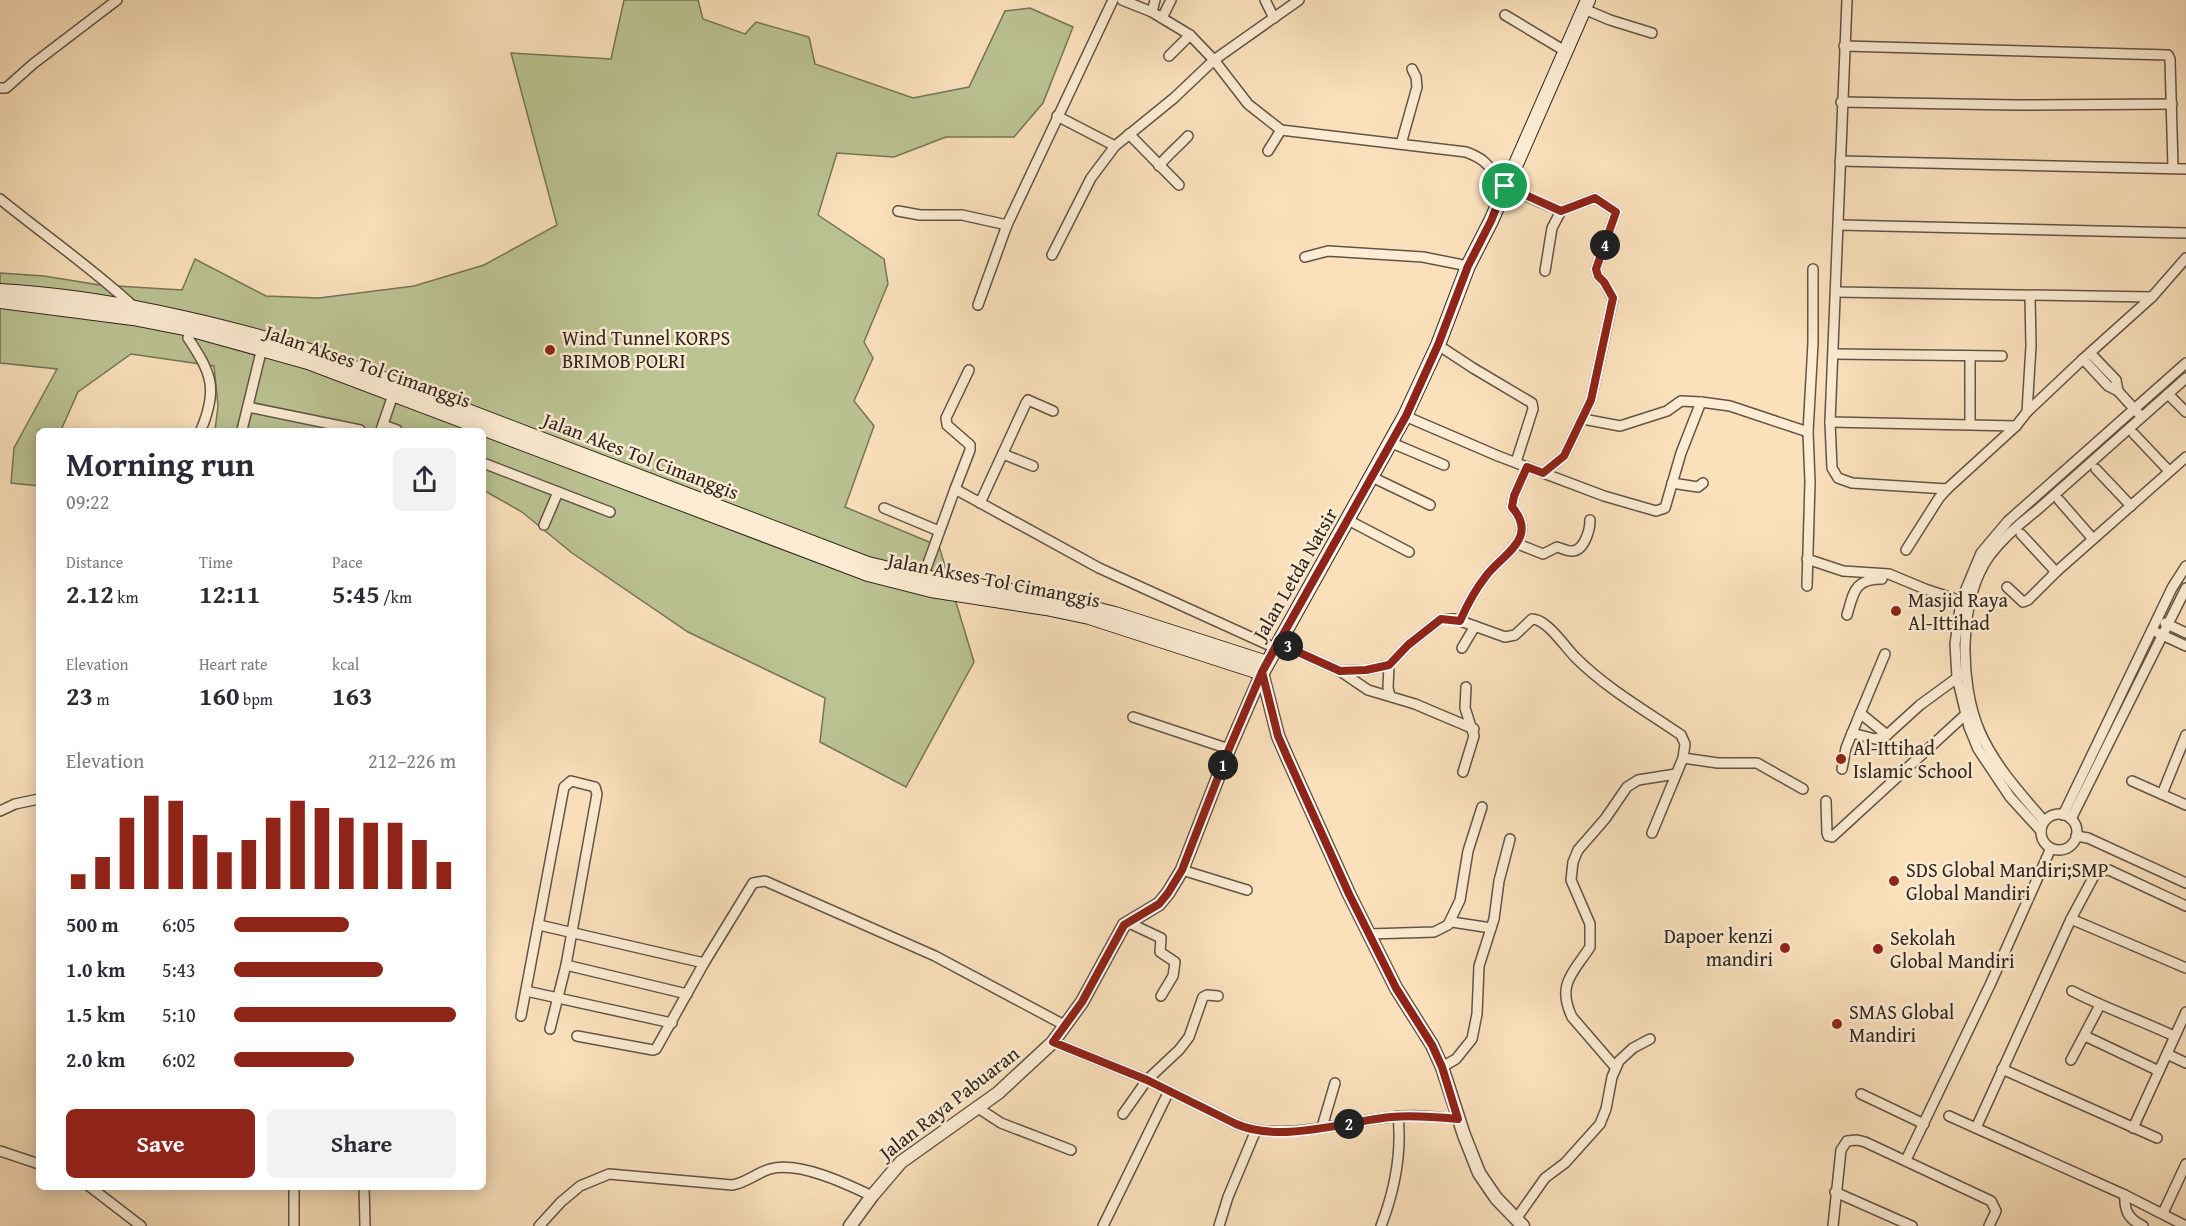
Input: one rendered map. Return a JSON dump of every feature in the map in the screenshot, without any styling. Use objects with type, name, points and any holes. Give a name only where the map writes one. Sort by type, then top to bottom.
[{"type":"main road","name":"Jalan Letda Natsir","points":[[1264,668],[1406,416],[1438,345],[1468,266],[1491,221],[1586,4]]},
{"type":"main road","points":[[0,291],[134,313]]},
{"type":"main road","name":"Jalan Akses Tol Cimanggis","points":[[0,301],[134,313],[190,324],[395,389],[868,574],[931,590],[1046,608],[1089,618],[1264,668]]},
{"type":"main road","name":"Jalan Akes Tol Cimanggis","points":[[190,324],[313,352],[395,389],[868,564],[923,578],[1047,597],[1104,611],[1264,668]]},
{"type":"street","points":[[0,88],[6,88],[117,0]]},
{"type":"street","points":[[978,305],[1007,225],[1113,0]]},
{"type":"street","points":[[1122,0],[1152,12],[1190,35],[1215,60],[1248,104],[1281,130],[1466,152],[1488,164],[1505,186],[1561,211]]},
{"type":"street","points":[[1152,12],[1155,0]]},
{"type":"street","points":[[1162,18],[1171,0]]},
{"type":"street","points":[[1265,0],[1274,18]]},
{"type":"street","points":[[1052,255],[1091,178],[1115,146],[1174,98],[1215,60],[1299,0]]},
{"type":"street","points":[[1847,0],[1841,102],[1839,225],[1830,422],[1832,468],[1838,478],[1852,483],[1947,489]]},
{"type":"street","points":[[1586,4],[1610,20],[1652,33]]},
{"type":"street","points":[[1505,15],[1565,51]]},
{"type":"street","points":[[1169,56],[1190,35]]},
{"type":"street","points":[[1844,46],[2163,54],[2170,58],[2173,168]]},
{"type":"street","points":[[1401,144],[1417,87],[1412,69]]},
{"type":"street","points":[[1841,102],[2016,105],[2172,104]]},
{"type":"street","points":[[1057,116],[1115,146]]},
{"type":"street","points":[[1268,151],[1281,130]]},
{"type":"street","points":[[1129,134],[1179,185]]},
{"type":"street","points":[[1159,166],[1188,136]]},
{"type":"street","points":[[1840,161],[2186,169]]},
{"type":"street","points":[[1543,473],[1564,456],[1591,400],[1613,298],[1598,276],[1596,269],[1616,212],[1595,198],[1561,211],[1552,228],[1545,271]]},
{"type":"street","points":[[0,199],[46,237],[95,271],[134,313]]},
{"type":"street","points":[[898,212],[920,215],[962,215],[1007,225]]},
{"type":"street","points":[[1839,225],[2186,233]]},
{"type":"street","points":[[1305,257],[1328,251],[1423,257],[1468,266]]},
{"type":"street","points":[[1906,550],[1947,489],[2016,426],[2027,412],[2086,356],[2152,297],[2186,258]]},
{"type":"street","points":[[1807,586],[1808,432],[1813,343],[1813,270]]},
{"type":"street","points":[[1836,292],[2152,297]]},
{"type":"street","points":[[2027,412],[2031,346],[2030,296]]},
{"type":"street","points":[[190,324],[188,338],[204,362],[211,388],[210,408],[202,428]]},
{"type":"street","points":[[1438,345],[1532,403],[1533,409],[1516,462]]},
{"type":"street","points":[[243,428],[262,348]]},
{"type":"street","points":[[1834,354],[2002,356]]},
{"type":"street","points":[[1970,356],[1970,424]]},
{"type":"street","points":[[2086,356],[2108,386],[2118,391],[2142,417]]},
{"type":"street","points":[[2042,826],[2010,797],[1978,749],[1965,715],[1955,644],[1960,604],[1982,553],[2008,521],[2186,363]]},
{"type":"street","points":[[923,578],[970,450],[970,445],[947,425],[946,418],[969,370]]},
{"type":"street","points":[[2042,826],[2051,816],[2067,817],[2076,826],[2076,836],[2068,848],[2058,850],[2051,848],[2043,840],[2042,826],[1980,732],[1961,675],[1966,627],[1976,581],[1990,555],[2017,525],[2186,378]]},
{"type":"street","points":[[382,428],[395,389]]},
{"type":"street","points":[[2168,394],[2186,412]]},
{"type":"street","points":[[980,503],[1028,400],[1053,411]]},
{"type":"street","points":[[1583,419],[1620,426],[1667,411],[1681,401],[1701,402],[1730,406],[1808,432]]},
{"type":"street","points":[[1406,416],[1527,467],[1604,496],[1656,511],[1665,508],[1701,402]]},
{"type":"street","points":[[248,407],[350,428]]},
{"type":"street","points":[[1830,422],[2016,426]]},
{"type":"street","points":[[2134,434],[2169,471]]},
{"type":"street","points":[[1392,442],[1444,465]]},
{"type":"street","points":[[1003,454],[1033,466]]},
{"type":"street","points":[[2007,587],[2023,602],[2026,602],[2056,572],[2186,457]]},
{"type":"street","points":[[486,464],[610,512]]},
{"type":"street","points":[[1460,621],[1470,599],[1487,574],[1518,544],[1521,531],[1518,515],[1512,507],[1514,496],[1527,467]]},
{"type":"street","points":[[2096,469],[2131,506]]},
{"type":"street","points":[[1372,477],[1430,505]]},
{"type":"street","points":[[1672,483],[1690,487],[1698,487],[1702,483]]},
{"type":"street","points":[[955,489],[1099,568],[1340,671],[1368,690],[1390,696],[1474,729]]},
{"type":"street","points":[[544,525],[558,492]]},
{"type":"street","points":[[2059,500],[2093,539]]},
{"type":"street","points":[[884,508],[939,531]]},
{"type":"street","points":[[1348,520],[1410,552]]},
{"type":"street","points":[[1518,544],[1544,554],[1557,547],[1571,552],[1577,550],[1585,541],[1590,529],[1590,520]]},
{"type":"street","points":[[2021,534],[2056,572]]},
{"type":"street","points":[[1807,559],[1843,571],[1889,574],[1960,604]]},
{"type":"street","points":[[2067,817],[2172,588],[2186,566]]},
{"type":"street","points":[[1847,615],[1854,590],[1861,583],[1871,579],[1894,582],[1960,604]]},
{"type":"street","points":[[2067,817],[2186,588]]},
{"type":"street","points":[[1340,671],[1366,670],[1389,665],[1408,645],[1441,619],[1460,621],[1505,638],[1515,635],[1532,619],[1542,622],[1584,666],[1681,735],[1685,744],[1683,758],[1652,833]]},
{"type":"street","points":[[2155,624],[2168,625],[2186,633]]},
{"type":"street","points":[[2155,624],[2163,636],[2186,646]]},
{"type":"street","points":[[1462,648],[1474,627]]},
{"type":"street","points":[[1842,769],[1846,748],[1885,654]]},
{"type":"street","points":[[1389,665],[1390,696]]},
{"type":"street","name":"Jalan Raya Pabuaran","points":[[850,1226],[901,1162],[978,1108],[1016,1078],[1053,1042],[1092,985],[1120,930],[1127,922],[1159,904],[1168,893],[1182,870],[1229,749],[1264,668]]},
{"type":"street","name":"Jalan Letda Natsir","points":[[1264,668],[1278,736],[1327,847],[1396,988],[1432,1045],[1442,1067],[1474,1162],[1486,1185],[1519,1222]]},
{"type":"street","points":[[1852,733],[1875,739],[1887,735],[1920,705],[1961,675]]},
{"type":"street","points":[[1463,772],[1472,746],[1474,729],[1465,708],[1466,687]]},
{"type":"street","points":[[1860,713],[1887,735]]},
{"type":"street","points":[[1826,801],[1827,833],[1832,837],[1965,715]]},
{"type":"street","points":[[1132,717],[1229,749]]},
{"type":"street","points":[[2162,794],[2186,735]]},
{"type":"street","points":[[1683,758],[1718,763],[1757,763],[1803,789]]},
{"type":"street","points":[[1616,1068],[1572,1017],[1568,1008],[1566,997],[1568,979],[1590,947],[1590,924],[1571,880],[1573,862],[1578,850],[1605,819],[1627,787],[1638,780],[1676,774]]},
{"type":"street","points":[[521,1016],[564,787],[571,781],[595,787],[597,794],[566,965],[550,1029]]},
{"type":"street","points":[[2132,781],[2186,805]]},
{"type":"street","points":[[0,811],[15,804],[36,800]]},
{"type":"street","points":[[1369,934],[1434,932],[1452,922],[1464,887],[1468,851],[1482,807]]},
{"type":"street","points":[[2076,836],[2088,838],[2186,883]]},
{"type":"street","points":[[1442,1067],[1456,1059],[1472,1039],[1477,1014],[1478,973],[1494,919],[1502,867],[1510,839]]},
{"type":"street","points":[[1906,1160],[1990,985],[2051,848]]},
{"type":"street","points":[[1182,870],[1247,890]]},
{"type":"street","points":[[1976,1128],[2071,919],[2094,876],[2109,870],[2186,906]]},
{"type":"street","points":[[577,1036],[653,1050],[660,1044],[704,963],[753,883],[765,881],[935,956],[1065,1026]]},
{"type":"street","points":[[2071,919],[2186,968]]},
{"type":"street","points":[[1127,922],[1161,938],[1160,952],[1175,962],[1173,976],[1161,996]]},
{"type":"street","points":[[1452,922],[1491,928]]},
{"type":"street","points":[[539,925],[704,963]]},
{"type":"street","points":[[566,965],[687,994]]},
{"type":"street","points":[[526,991],[672,1023]]},
{"type":"street","points":[[2072,991],[2174,1036]]},
{"type":"street","points":[[1123,1114],[1147,1080],[1179,1050],[1189,1037],[1203,997],[1218,996]]},
{"type":"street","points":[[2071,1060],[2100,1005]]},
{"type":"street","points":[[2133,1128],[2186,1012]]},
{"type":"street","points":[[2085,1036],[2159,1071]]},
{"type":"street","points":[[1519,1222],[1545,1178],[1565,1163],[1600,1124],[1606,1109],[1611,1077],[1626,1053],[1650,1038]]},
{"type":"street","points":[[1053,1042],[1147,1080],[1236,1124],[1256,1130],[1285,1131],[1398,1116],[1458,1119]]},
{"type":"street","points":[[2167,1054],[2186,1063]]},
{"type":"street","points":[[2002,1069],[2157,1138]]},
{"type":"street","points":[[1322,1127],[1335,1083]]},
{"type":"street","points":[[1103,1226],[1169,1091]]},
{"type":"street","points":[[1861,1094],[1924,1124]]},
{"type":"street","points":[[978,1108],[1001,1123],[1071,1150]]},
{"type":"street","points":[[1381,1226],[1395,1179],[1399,1149],[1398,1116]]},
{"type":"street","points":[[1949,1116],[2125,1195],[2186,1226]]},
{"type":"street","points":[[1219,1226],[1228,1197],[1256,1130]]},
{"type":"street","points":[[1833,1226],[1841,1150],[1847,1141],[1857,1140],[1906,1160],[1991,1201],[1996,1211],[1989,1226]]},
{"type":"street","points":[[0,1150],[36,1163]]},
{"type":"street","points":[[2163,1213],[2186,1164]]},
{"type":"street","points":[[539,1226],[561,1202],[580,1186],[609,1174],[732,1185],[770,1169],[790,1168],[826,1177],[872,1196]]},
{"type":"street","points":[[94,1190],[141,1226]]},
{"type":"street","points":[[294,1190],[294,1226]]},
{"type":"street","points":[[364,1190],[365,1226]]},
{"type":"street","points":[[1835,1192],[1912,1226]]},
{"type":"street","points":[[2125,1195],[2124,1208],[2130,1218],[2143,1226]]},
{"type":"green space","points":[[624,0],[698,0],[703,19],[745,34],[756,22],[809,37],[815,64],[913,98],[969,87],[1005,11],[1030,8],[1073,27],[1043,103],[1014,137],[946,137],[894,157],[837,153],[818,215],[884,259],[888,284],[864,342],[873,358],[854,401],[874,426],[845,507],[939,546],[974,662],[906,787],[820,742],[825,698],[688,632],[572,553],[522,512],[486,492],[486,428],[215,428],[218,406],[214,366],[131,354],[78,392],[62,428],[36,428],[36,486],[11,483],[14,448],[57,369],[0,363],[0,273],[44,276],[100,285],[182,290],[195,259],[266,296],[319,298],[414,286],[484,265],[557,225],[511,53],[611,59]]},
{"type":"place","name":"Wind Tunnel KORPS BRIMOB POLRI","points":[[550,350]]},
{"type":"place","name":"Masjid Raya Al-Ittihad","points":[[1896,611]]},
{"type":"place","name":"Al-Ittihad Islamic School","points":[[1841,759]]},
{"type":"place","name":"SDS Global Mandiri;SMP Global Mandiri","points":[[1894,881]]},
{"type":"place","name":"Dapoer kenzi mandiri","points":[[1785,948]]},
{"type":"place","name":"Sekolah Global Mandiri","points":[[1878,949]]},
{"type":"place","name":"SMAS Global Mandiri","points":[[1837,1024]]},
{"type":"route","points":[[1505,186],[1491,221],[1468,266],[1438,345],[1406,416],[1361,498],[1279,640],[1262,672],[1182,870],[1159,904],[1127,922],[1120,930],[1082,1002],[1053,1042],[1147,1080],[1241,1126],[1256,1130],[1285,1131],[1343,1125],[1395,1116],[1458,1119],[1442,1067],[1432,1045],[1396,988],[1349,894],[1288,759],[1278,736],[1262,672],[1267,663],[1279,640],[1298,652],[1340,671],[1366,670],[1389,665],[1408,645],[1441,619],[1460,621],[1470,599],[1487,574],[1518,544],[1521,531],[1518,515],[1512,507],[1514,496],[1527,467],[1543,473],[1564,456],[1583,419],[1591,400],[1613,298],[1598,276],[1596,269],[1616,212],[1595,198],[1561,211],[1505,186]]}]
